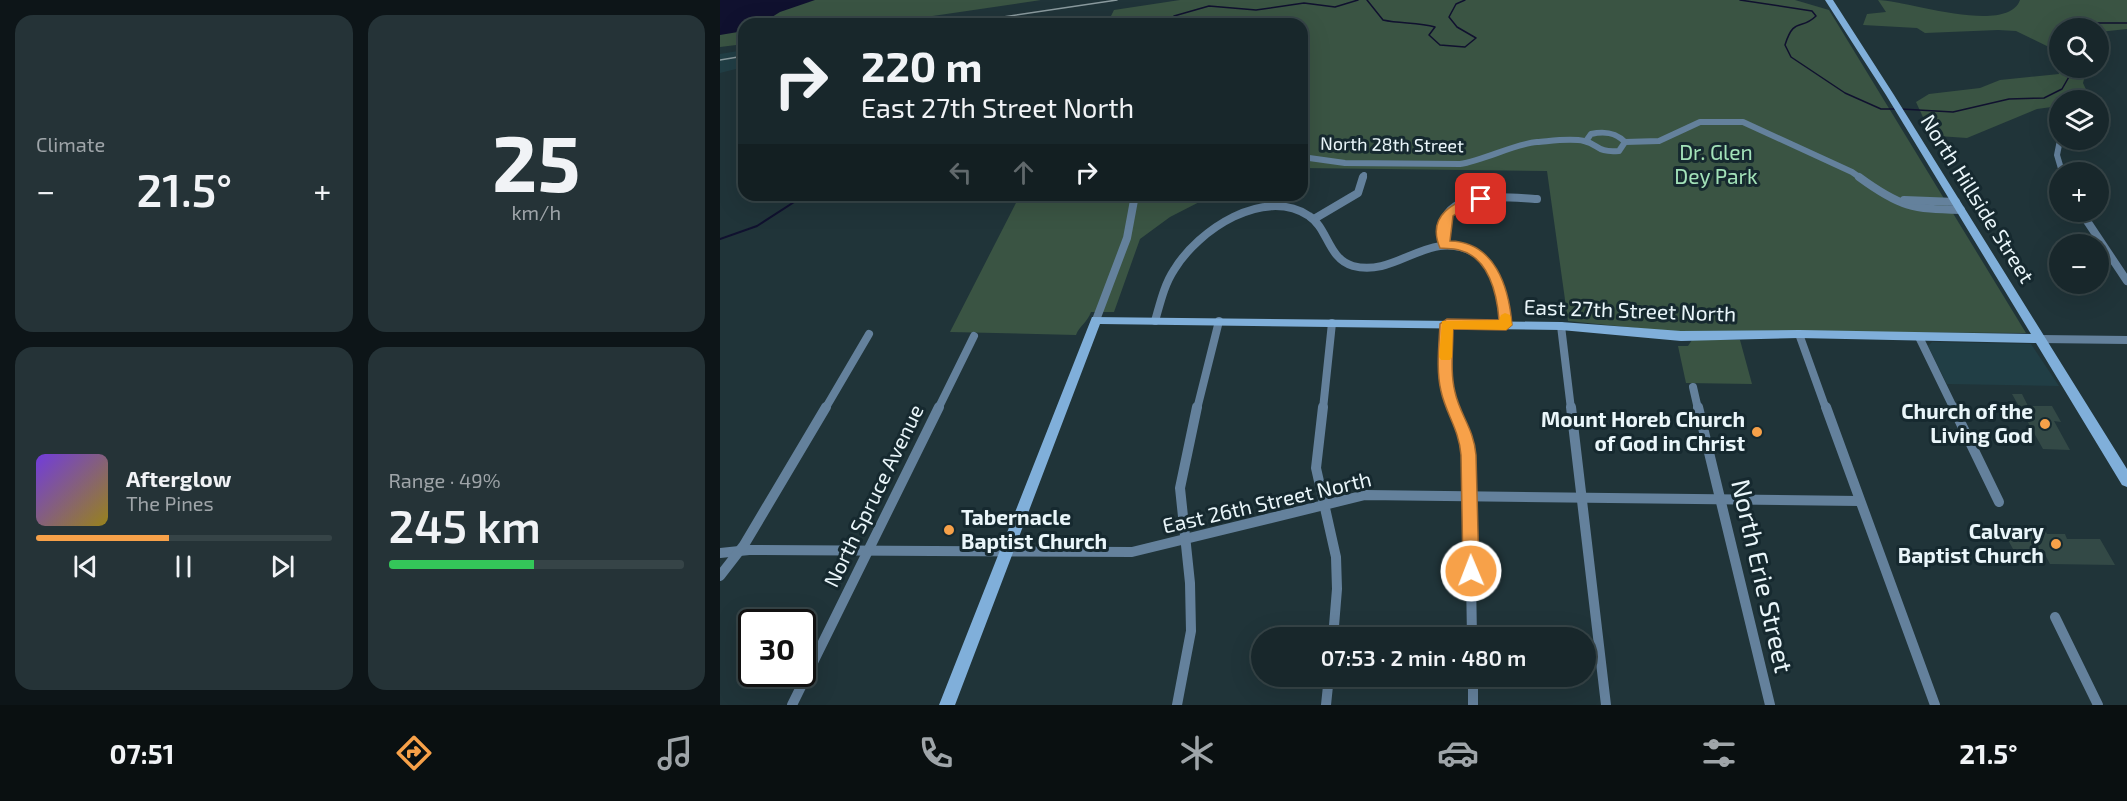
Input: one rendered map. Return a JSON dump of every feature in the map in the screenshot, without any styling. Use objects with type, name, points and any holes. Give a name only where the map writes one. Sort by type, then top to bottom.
[{"type":"street","name":"North Hillside Street","points":[[1829,0],[1908,123],[2127,481]]},
{"type":"street","name":"North 28th Street","points":[[1586,141],[1591,134],[1606,132],[1614,134],[1625,142],[1659,141],[1700,122],[1743,122],[1852,172],[1888,198],[1920,209],[1958,206]]},
{"type":"street","name":"North 28th Street","points":[[1308,158],[1345,163],[1460,164],[1477,161],[1534,142],[1586,141],[1597,150],[1608,152],[1619,151],[1625,142]]},
{"type":"street","points":[[1314,219],[1358,193],[1364,175]]},
{"type":"street","points":[[1444,245],[1444,222],[1447,215],[1458,205],[1481,199],[1537,199]]},
{"type":"street","points":[[947,705],[1127,238],[1134,201]]},
{"type":"street","points":[[1155,321],[1167,284],[1180,260],[1226,222],[1258,208],[1275,206],[1292,207],[1314,219],[1336,256],[1352,266],[1371,268],[1381,266],[1430,246],[1466,247],[1488,264],[1495,273],[1504,299],[1506,325]]},
{"type":"street","points":[[2087,222],[2127,281]]},
{"type":"street","name":"East 27th Street North","points":[[1096,320],[1561,326],[1681,336],[1799,334],[2127,340]]},
{"type":"street","points":[[1178,705],[1191,632],[1190,583],[1180,489],[1187,449],[1219,321]]},
{"type":"street","points":[[1332,323],[1316,451],[1316,468],[1336,557],[1338,589],[1333,627]]},
{"type":"street","points":[[1447,324],[1445,364],[1448,392],[1467,437],[1472,627]]},
{"type":"street","points":[[1561,326],[1606,705]]},
{"type":"street","points":[[720,576],[738,551],[869,334]]},
{"type":"street","points":[[1799,334],[1935,705]]},
{"type":"street","name":"North Spruce Avenue","points":[[792,705],[974,336]]},
{"type":"street","points":[[1919,337],[1999,502]]},
{"type":"street","name":"North Erie Street","points":[[1693,387],[1770,705]]},
{"type":"street","name":"East 26th Street North","points":[[720,553],[870,550],[1132,552],[1365,495],[1859,501]]},
{"type":"street","points":[[2055,616],[2098,705]]},
{"type":"street","points":[[1326,705],[1328,687]]},
{"type":"street","points":[[1473,687],[1473,705]]},
{"type":"shaded area","points":[[720,0],[815,0],[780,12],[770,18],[738,18],[738,32],[720,35]]},
{"type":"shaded area","points":[[738,51],[738,68],[720,73],[720,54]]},
{"type":"shaded area","points":[[1932,342],[2031,344],[2059,386],[1947,384],[1928,346]]},
{"type":"green space","points":[[720,0],[1041,0],[919,18],[738,18],[738,45],[720,47]]},
{"type":"green space","name":"Dr. Glen Dey Park","points":[[1180,0],[1795,0],[1829,10],[2026,333],[1666,331],[1568,321],[1547,171],[1308,168],[1308,18],[1110,18],[1114,10]]},
{"type":"green space","points":[[1878,0],[1976,16],[1996,15],[2011,10],[2020,0],[2127,0],[2127,29],[2109,31],[2109,18],[2049,18],[2049,47],[2016,31],[1925,33],[1917,28],[1863,25],[1867,14],[1886,12]]},
{"type":"green space","points":[[2049,75],[2049,78],[2084,78],[2083,83],[2086,90],[2049,90],[2049,107],[2037,109],[1967,138],[1938,136],[1928,128],[1916,102],[1929,94],[1980,88],[2000,80]]},
{"type":"green space","points":[[1017,201],[1201,201],[1170,217],[1140,239],[1114,312],[1091,312],[1076,335],[950,332]]},
{"type":"green space","points":[[1692,340],[1740,340],[1752,384],[1686,383],[1678,346],[1688,346]]},
{"type":"building","name":"Church of the Living God","points":[[2012,394],[2022,394],[2028,406],[2052,406],[2061,422],[2054,421],[2070,450],[2043,449]]},
{"type":"building","name":"Calvary Baptist Church","points":[[2032,528],[2044,528],[2047,534],[2065,534],[2067,539],[2100,539],[2115,565],[2050,564],[2042,549],[2013,549],[2007,538],[2030,538],[2027,532],[2034,532]]},
{"type":"waterway","points":[[1171,18],[1209,6],[1256,10],[1304,3],[1335,7],[1358,0]]},
{"type":"waterway","points":[[1367,0],[1383,20],[1435,27],[1429,35],[1440,45],[1465,47],[1476,38],[1457,27],[1449,17],[1456,4],[1465,0]]},
{"type":"waterway","points":[[1740,0],[1812,11],[1816,16],[1795,27],[1788,36],[1785,45],[1791,57],[1845,93],[1881,109],[1896,109]]},
{"type":"waterway","points":[[2109,23],[2127,23]]},
{"type":"waterway","points":[[1901,109],[1953,112],[2009,99],[2044,98],[2062,89],[2068,78]]},
{"type":"waterway","points":[[720,239],[757,226],[796,201]]},
{"type":"railway","points":[[996,18],[1117,0]]},
{"type":"railway","points":[[720,60],[738,57]]},
{"type":"slow traffic","points":[[1446,357],[1447,324],[1506,325],[1505,318]]},
{"type":"place","name":"Church of the Living God","points":[[2045,424]]},
{"type":"place","name":"Mount Horeb Church of God in Christ","points":[[1757,432]]},
{"type":"place","name":"Tabernacle Baptist Church","points":[[949,530]]},
{"type":"place","name":"Calvary Baptist Church","points":[[2056,544]]},
{"type":"route","points":[[1471,571],[1469,455],[1467,437],[1448,392],[1445,364],[1447,324],[1506,325],[1504,299],[1495,273],[1488,264],[1466,247],[1444,245],[1443,231],[1447,215],[1453,209],[1465,202],[1481,199]]}]
